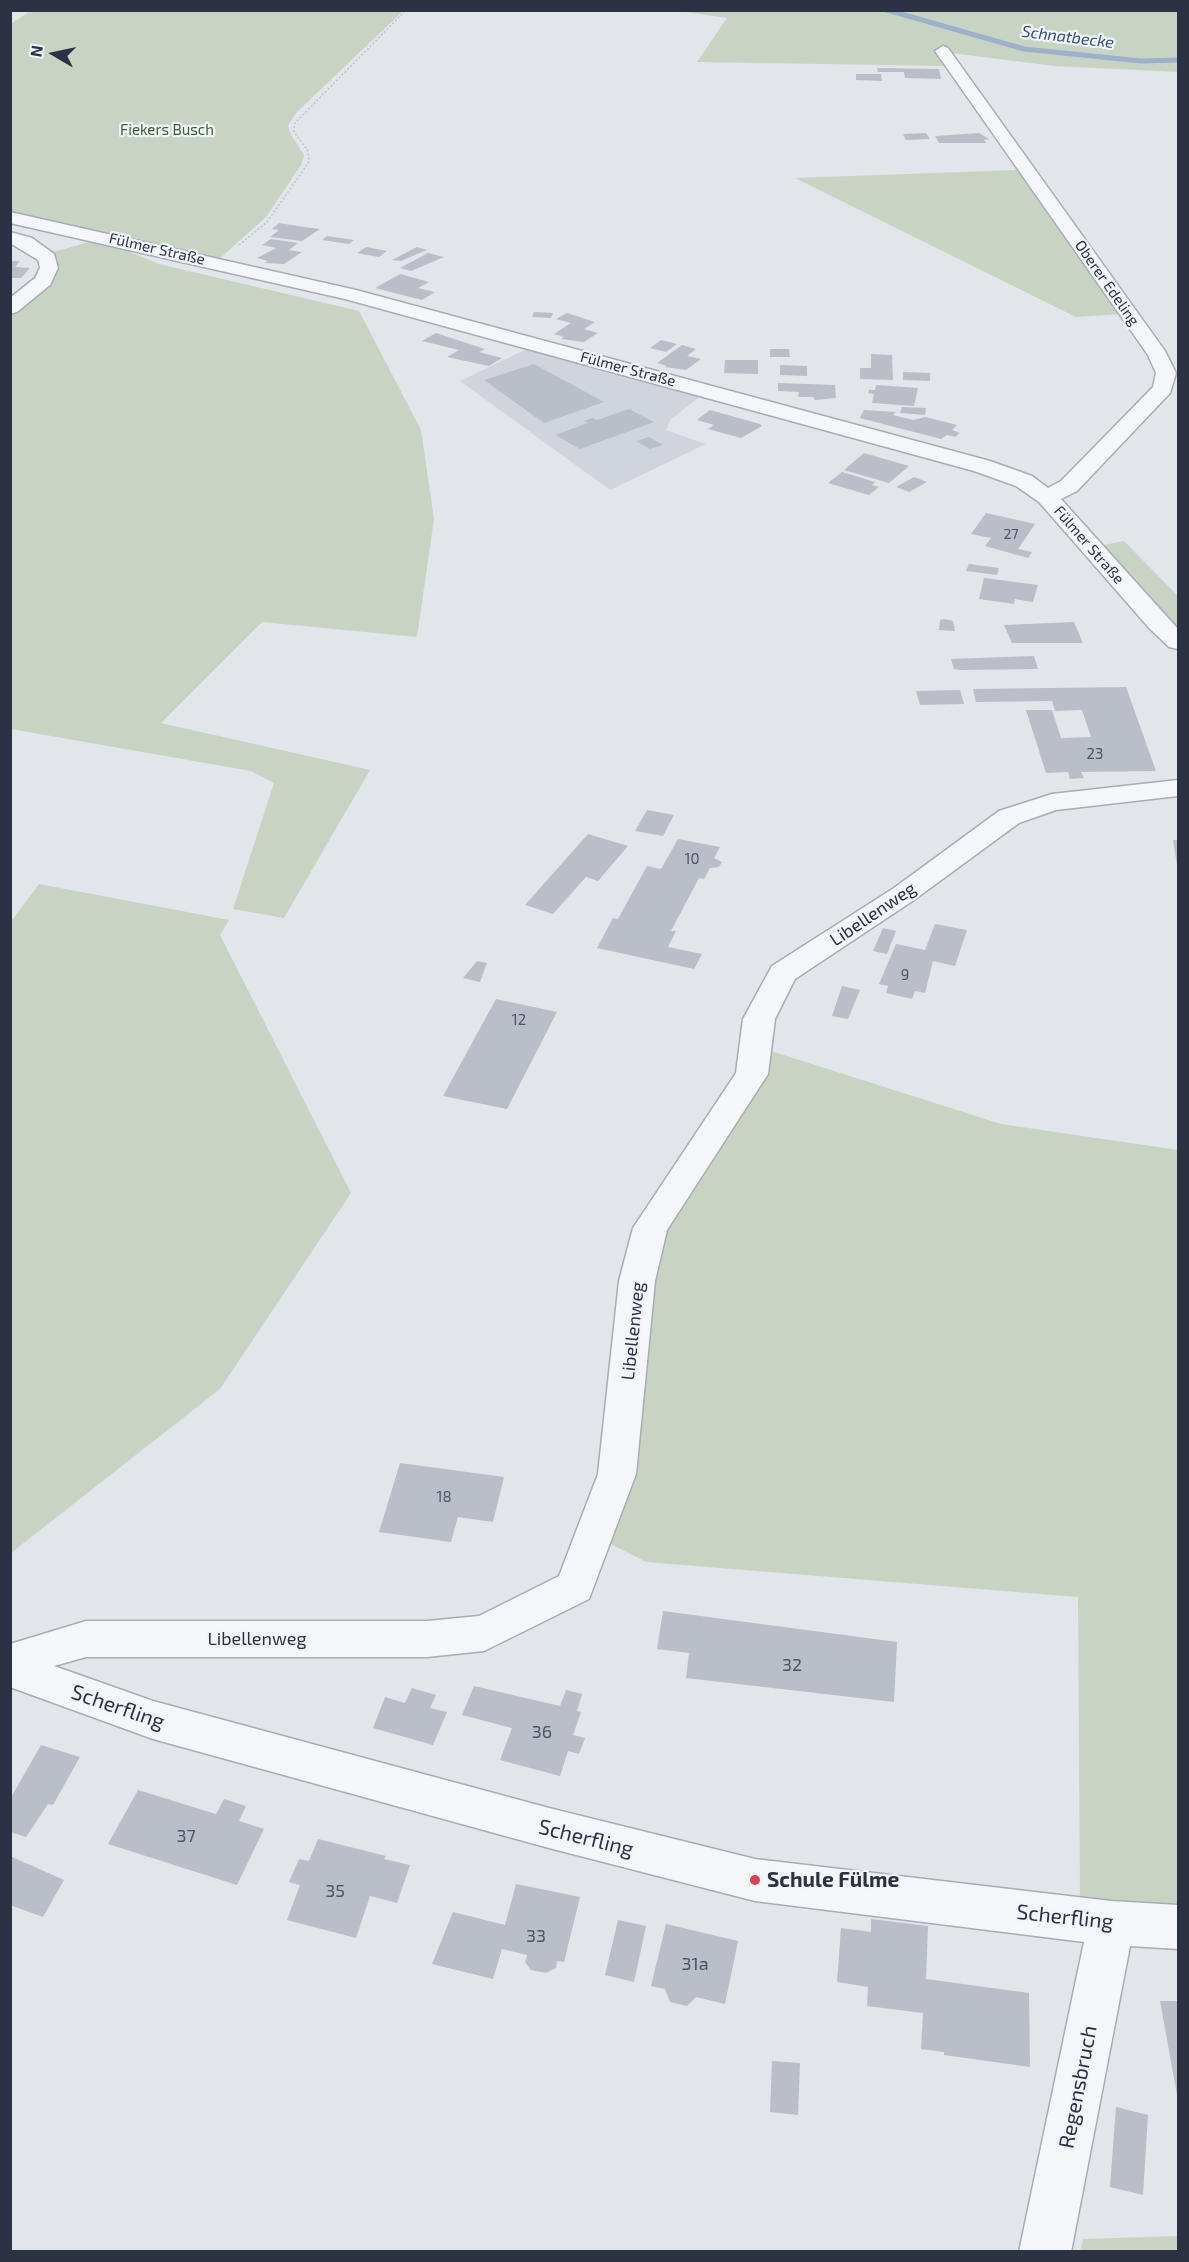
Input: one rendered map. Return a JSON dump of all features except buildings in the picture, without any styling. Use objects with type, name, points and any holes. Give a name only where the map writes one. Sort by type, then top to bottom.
[{"type":"street","name":"Oberer Edeling","points":[[944,51],[1158,355],[1166,373],[1163,389],[1069,486],[1047,497]]},
{"type":"street","name":"Fülmer Straße","points":[[10,217],[349,294],[982,466],[1024,481],[1047,497],[1159,624],[1179,642]]},
{"type":"street","points":[[10,237],[25,242],[47,258],[49,268],[36,288],[10,308]]},
{"type":"street","name":"Libellenweg","points":[[10,1662],[86,1639],[427,1639],[484,1633],[575,1587],[617,1474],[637,1281],[650,1228],[752,1074],[759,1019],[783,973],[904,894],[1009,817],[1052,802],[1179,788]]},
{"type":"street","name":"Scherfling","points":[[10,1669],[153,1720],[549,1828],[755,1880],[1111,1923],[1179,1927]]},
{"type":"street","name":"Regensbruch","points":[[1045,2252],[1111,1923]]},
{"type":"path","points":[[218,263],[267,222],[309,162],[308,151],[294,132],[295,123],[303,112],[406,10]]},
{"type":"shaded area","points":[[531,347],[703,394],[670,420],[666,430],[706,444],[610,490],[460,381]]},
{"type":"green space","name":"Fiekers Busch","points":[[32,10],[403,11],[297,112],[288,125],[290,133],[304,155],[301,165],[266,217],[218,260],[102,241],[159,264],[359,311],[421,430],[434,519],[417,637],[262,622],[161,723],[370,770],[284,918],[233,909],[274,783],[251,771],[11,729],[10,314],[39,294],[57,271],[50,253],[96,240],[11,224],[11,24]]},
{"type":"green space","points":[[679,11],[1178,11],[1178,72],[1054,66],[935,51],[947,66],[697,62],[727,18]]},
{"type":"green space","points":[[1018,170],[1122,314],[1076,317],[795,178]]},
{"type":"green space","points":[[1124,541],[1178,596],[1178,632],[1099,546]]},
{"type":"green space","points":[[39,884],[229,920],[220,935],[351,1193],[220,1389],[11,1553],[10,923]]},
{"type":"green space","points":[[771,1051],[1001,1124],[1178,1150],[1178,1906],[1080,1902],[1078,1597],[646,1562],[603,1540],[660,1236],[764,1077]]},
{"type":"green space","points":[[1178,2236],[1178,2251],[1080,2251],[1083,2239]]},
{"type":"waterway","name":"Schnatbecke","points":[[887,10],[1024,49],[1141,61],[1178,60]]},
{"type":"place","name":"Schule Fülme","points":[[755,1880]]}]
